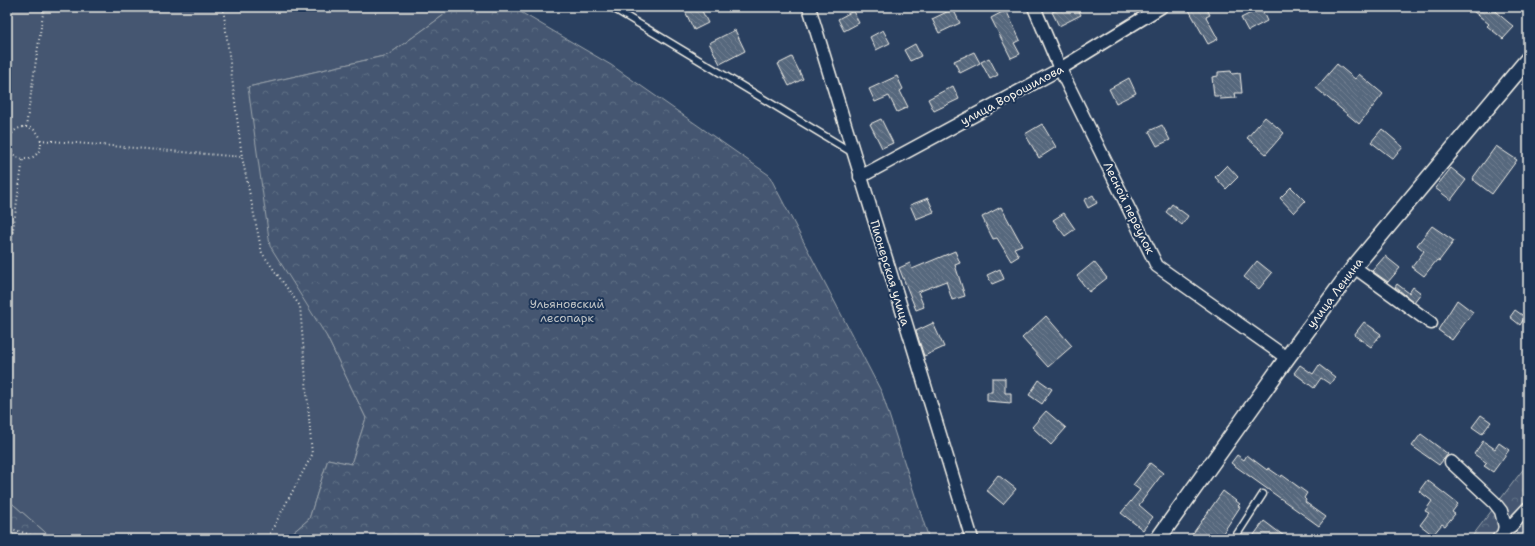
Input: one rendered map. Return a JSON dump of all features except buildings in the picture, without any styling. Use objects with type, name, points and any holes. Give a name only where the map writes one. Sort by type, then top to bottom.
[{"type":"street","name":"Пионерская улица","points":[[809,7],[972,539]]},
{"type":"street","name":"Лесной переулок","points":[[1034,7],[1060,69],[1157,266],[1287,358]]},
{"type":"street","name":"улица Ворошилова","points":[[860,176],[1060,69],[1161,7]]},
{"type":"street","name":"улица Ленина","points":[[1158,539],[1287,358],[1354,268],[1528,59]]},
{"type":"street","points":[[1354,268],[1431,323]]},
{"type":"street","points":[[1451,462],[1494,502],[1501,511],[1505,527],[1503,534],[1498,539]]},
{"type":"street","points":[[1505,527],[1511,526],[1528,508]]},
{"type":"lane","points":[[611,7],[853,153]]},
{"type":"lane","points":[[1234,539],[1263,494]]},
{"type":"path","points":[[26,127],[44,7]]},
{"type":"path","points":[[223,7],[242,157],[262,253],[300,306],[312,455],[267,539]]},
{"type":"path","points":[[26,127],[35,131],[40,140],[39,150],[36,154],[33,157],[23,159],[13,154],[10,150],[8,139],[16,130],[26,127]]},
{"type":"path","points":[[40,140],[242,157]]},
{"type":"path","points":[[7,272],[23,159]]},
{"type":"path","points":[[7,522],[12,529],[43,539]]},
{"type":"green space","points":[[7,7],[446,7],[448,12],[388,55],[248,87],[327,337],[366,418],[351,464],[328,459],[309,519],[285,539],[53,539],[7,499]]},
{"type":"green space","name":"Ульяновский лесопарк","points":[[446,7],[512,7],[611,65],[769,175],[882,393],[929,539],[285,539],[309,519],[328,459],[351,464],[366,418],[327,337],[270,246],[248,87],[388,55],[448,12]]},
{"type":"green space","points":[[1528,463],[1528,532],[1523,539],[1470,539]]},
{"type":"green space","points":[[7,499],[53,539],[7,539]]}]
